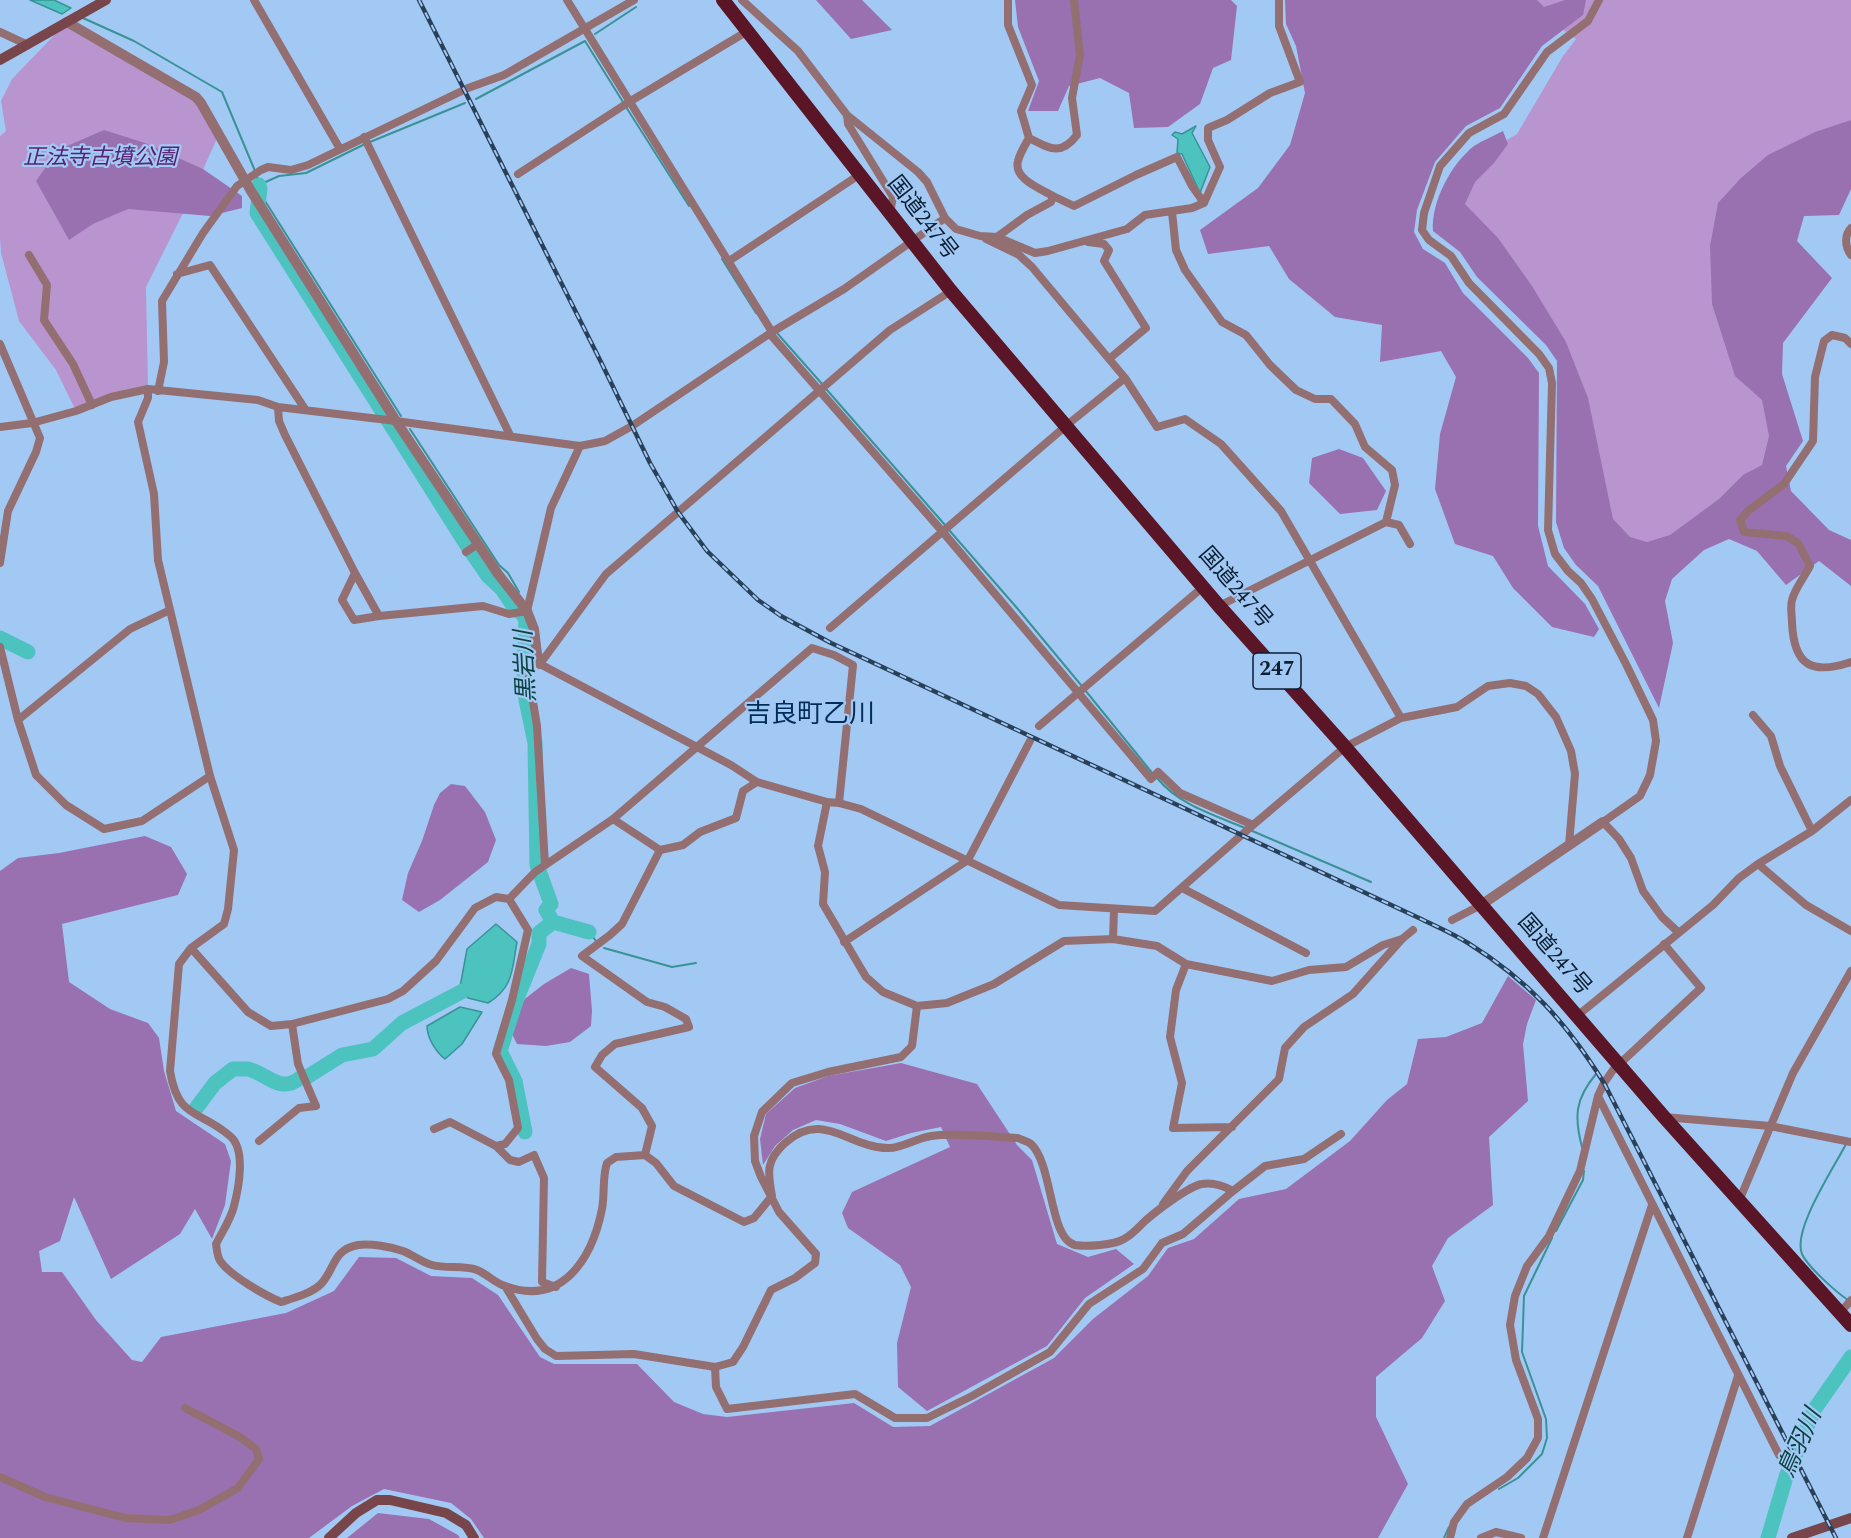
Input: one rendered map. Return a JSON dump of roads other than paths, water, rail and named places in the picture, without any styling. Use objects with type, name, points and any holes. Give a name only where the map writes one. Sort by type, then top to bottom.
[{"type":"highway","name":"国道247号","points":[[723,0],[951,291],[1219,606],[1345,747],[1739,1201],[1846,1306],[1851,1325]]},
{"type":"main road","points":[[0,60],[106,0]]},
{"type":"main road","points":[[330,1538],[356,1513],[377,1500],[390,1500],[446,1513],[466,1525],[474,1538]]},
{"type":"main road","points":[[1792,1538],[1851,1518]]},
{"type":"street","points":[[254,0],[339,149]]},
{"type":"street","points":[[567,0],[758,309],[820,390],[943,531],[1151,778],[1158,771],[1180,793],[1252,825]]},
{"type":"street","points":[[158,391],[164,362],[162,301],[177,274],[237,186],[268,167],[291,170],[308,165],[468,88],[504,75],[634,0]]},
{"type":"street","points":[[742,0],[798,51],[847,115],[918,172],[927,182],[945,218],[956,229],[980,236],[1019,255],[1032,267],[1125,378],[1157,427],[1185,419],[1221,444],[1281,512],[1401,718]]},
{"type":"street","points":[[1008,0],[1008,25],[1032,85],[1021,111],[1029,138],[1017,162],[1019,173],[1028,182],[1074,206],[1177,157],[1204,203]]},
{"type":"street","points":[[1029,138],[1057,149],[1068,146],[1077,135],[1072,98],[1080,55],[1074,0]]},
{"type":"street","points":[[980,236],[997,237],[1035,253],[1127,229],[1145,215],[1173,212],[1204,203],[1220,167],[1208,140],[1208,128],[1227,120],[1270,93],[1300,82],[1279,26],[1279,0]]},
{"type":"street","points":[[1452,920],[1481,905],[1640,796],[1650,775],[1656,741],[1653,720],[1626,664],[1592,599],[1555,554],[1548,530],[1552,384],[1549,368],[1539,354],[1469,283],[1451,256],[1429,240],[1422,230],[1424,213],[1440,166],[1468,133],[1504,114],[1547,52],[1588,21],[1599,0]]},
{"type":"street","points":[[76,17],[201,103],[248,179],[251,192],[395,421],[477,544],[527,611],[534,629],[538,659]]},
{"type":"street","points":[[0,32],[28,45]]},
{"type":"street","points":[[518,174],[629,101],[746,32]]},
{"type":"street","points":[[847,115],[848,124],[893,196],[890,213]]},
{"type":"street","points":[[364,138],[510,435]]},
{"type":"street","points":[[729,261],[859,175]]},
{"type":"street","points":[[997,237],[1027,215],[1051,202],[1053,196]]},
{"type":"street","points":[[1173,212],[1176,250],[1185,270],[1222,322],[1246,335],[1270,365],[1296,390],[1315,399],[1331,399],[1355,424],[1365,447],[1392,470],[1395,485],[1386,522]]},
{"type":"street","points":[[0,427],[32,423],[111,397],[148,388],[158,391],[258,400],[278,407],[510,435],[580,446],[605,441],[632,426],[773,331],[844,289],[945,218]]},
{"type":"street","points":[[1851,228],[1848,230],[1845,244],[1851,255]]},
{"type":"street","points":[[1084,241],[1104,244],[1109,250],[1104,261],[1146,328],[1109,359]]},
{"type":"street","points":[[29,255],[47,285],[44,320],[73,364],[92,405]]},
{"type":"street","points":[[177,274],[210,265],[304,409]]},
{"type":"street","points":[[545,865],[537,726],[527,665],[538,659],[606,573],[890,330],[951,291]]},
{"type":"street","points":[[1851,344],[1845,338],[1832,334],[1824,341],[1815,377],[1813,441],[1784,484],[1748,511],[1740,520],[1744,532],[1786,536],[1798,543],[1810,566],[1791,600],[1793,640],[1800,658],[1815,668],[1837,667],[1851,662]]},
{"type":"street","points":[[0,344],[40,438],[36,452],[8,511],[0,562]]},
{"type":"street","points":[[830,627],[1125,378]]},
{"type":"street","points":[[148,388],[148,398],[138,422],[154,494],[158,560],[210,776],[234,850],[228,909],[224,924],[191,948],[179,964],[170,1071],[173,1088],[182,1105],[231,1136],[241,1153],[234,1208],[216,1244],[220,1262],[265,1295],[281,1302],[299,1297],[321,1284],[340,1252],[358,1245],[401,1250],[432,1265],[476,1270],[504,1286],[538,1292],[556,1287],[570,1276],[588,1254],[602,1208],[604,1173],[607,1163],[616,1157],[645,1155],[656,1163],[674,1186],[744,1222],[754,1218],[772,1197],[768,1168],[779,1148],[794,1135],[814,1128],[833,1130],[873,1147],[890,1149],[933,1135],[1018,1138],[1029,1142],[1038,1153],[1060,1232],[1066,1241],[1074,1245],[1092,1246],[1124,1240],[1161,1207],[1201,1184],[1223,1185],[1233,1191]]},
{"type":"street","points":[[278,407],[279,421],[285,435],[379,616]]},
{"type":"street","points":[[527,611],[551,508],[580,446]]},
{"type":"street","points":[[1219,606],[1386,522],[1400,525],[1410,544]]},
{"type":"street","points":[[466,552],[477,544]]},
{"type":"street","points":[[355,573],[342,600],[354,620],[483,606],[509,614],[527,611]]},
{"type":"street","points":[[1039,726],[1203,587]]},
{"type":"street","points":[[18,720],[130,629],[170,610]]},
{"type":"street","points":[[0,646],[18,720],[36,775],[66,805],[105,829],[142,821],[210,776]]},
{"type":"street","points":[[509,899],[535,872],[613,819],[812,648],[834,655],[853,665],[839,803]]},
{"type":"street","points":[[538,659],[731,765],[757,782],[861,809],[1059,905],[1155,911],[1345,747],[1401,718],[1457,707],[1488,686],[1510,683],[1526,686],[1539,694],[1556,717],[1571,752],[1575,791],[1569,845]]},
{"type":"street","points":[[1753,715],[1771,736],[1780,766],[1812,831]]},
{"type":"street","points":[[844,942],[968,860],[1030,741]]},
{"type":"street","points":[[613,819],[660,850],[683,845],[700,832],[736,818],[743,791],[757,782]]},
{"type":"street","points":[[1577,1016],[1713,905],[1739,878],[1812,831],[1851,800]]},
{"type":"street","points":[[827,802],[818,846],[825,872],[823,904],[867,977],[883,992],[917,1006],[947,1003],[994,984],[1064,941],[1113,939],[1157,946],[1186,964],[1272,981],[1309,969],[1346,967],[1383,945],[1402,939]]},
{"type":"street","points":[[1603,822],[1619,839],[1631,858],[1643,891],[1662,917],[1678,932]]},
{"type":"street","points":[[645,1155],[652,1126],[642,1108],[595,1067],[602,1055],[615,1044],[689,1027],[686,1019],[665,1007],[647,1002],[582,956],[622,924],[660,850]]},
{"type":"street","points":[[1758,864],[1806,905],[1851,931]]},
{"type":"street","points":[[1182,888],[1306,953]]},
{"type":"street","points":[[191,948],[248,1012],[271,1026],[292,1023],[388,999],[403,991],[436,961],[475,908],[496,897],[509,899],[528,930],[512,1000],[496,1054],[509,1080],[518,1128],[505,1144],[496,1146]]},
{"type":"street","points":[[1113,939],[1114,909]]},
{"type":"street","points":[[1161,1207],[1187,1171],[1279,1079],[1286,1048],[1304,1026],[1353,994],[1402,939],[1413,930]]},
{"type":"street","points":[[1450,1538],[1454,1522],[1467,1504],[1507,1477],[1527,1458],[1538,1438],[1538,1419],[1516,1360],[1510,1324],[1527,1266],[1549,1236],[1580,1171],[1598,1096],[1604,1083],[1619,1065],[1701,988],[1664,944]]},
{"type":"street","points":[[1186,964],[1176,990],[1170,1037],[1182,1083],[1173,1128],[1232,1127]]},
{"type":"street","points":[[1739,1201],[1793,1073],[1851,971]]},
{"type":"street","points":[[504,1286],[537,1339],[545,1349],[556,1356],[634,1354],[715,1368],[734,1362],[771,1290],[795,1278],[815,1263],[816,1254],[779,1212],[760,1177],[755,1161],[754,1137],[762,1112],[792,1083],[828,1072],[901,1058],[912,1046],[917,1006]]},
{"type":"street","points":[[259,1141],[299,1108],[316,1106],[298,1064],[292,1023]]},
{"type":"street","points":[[1598,1096],[1779,1455]]},
{"type":"street","points":[[1664,1117],[1770,1126],[1851,1142]]},
{"type":"street","points":[[434,1128],[450,1122],[496,1146],[510,1160],[519,1162],[534,1155],[544,1178],[542,1282],[556,1287]]},
{"type":"street","points":[[715,1368],[716,1387],[727,1409],[855,1394],[895,1418],[927,1418],[972,1396],[1050,1352],[1089,1304],[1143,1269],[1162,1243],[1183,1234],[1265,1166],[1304,1160],[1341,1134]]},
{"type":"street","points":[[1543,1538],[1652,1205]]},
{"type":"street","points":[[1687,1538],[1738,1376]]},
{"type":"street","points":[[0,1477],[45,1497],[125,1518],[170,1520],[199,1510],[238,1488],[259,1459],[256,1449],[240,1437],[185,1408]]},
{"type":"street","points":[[1481,1538],[1496,1532],[1521,1538]]},
{"type":"waterway","points":[[595,34],[636,7]]},
{"type":"waterway","points":[[83,18],[134,41],[222,92],[255,171]]},
{"type":"waterway","points":[[476,99],[585,41],[623,102]]},
{"type":"waterway","points":[[370,142],[465,103]]},
{"type":"waterway","points":[[626,107],[689,206]]},
{"type":"waterway","points":[[257,177],[259,185],[279,176],[306,173],[365,144]]},
{"type":"waterway","name":"黒岩川","points":[[259,185],[257,213],[468,547],[488,576],[526,618],[524,668],[526,700],[535,743],[537,865],[551,904],[546,910],[553,922],[539,933],[539,944],[516,1001],[500,1051],[515,1081],[525,1132]]},
{"type":"waterway","points":[[260,193],[401,416]]},
{"type":"waterway","points":[[722,259],[756,313]]},
{"type":"waterway","points":[[777,333],[823,385]]},
{"type":"waterway","points":[[827,390],[945,525]]},
{"type":"waterway","points":[[410,429],[519,592]]},
{"type":"waterway","points":[[949,530],[1081,685]]},
{"type":"waterway","points":[[0,638],[28,652]]},
{"type":"waterway","points":[[1085,690],[1153,774]]},
{"type":"waterway","points":[[1157,778],[1186,802],[1245,828]]},
{"type":"waterway","points":[[1250,830],[1371,882]]},
{"type":"waterway","points":[[553,922],[589,932]]},
{"type":"waterway","points":[[589,932],[596,941]]},
{"type":"waterway","points":[[604,948],[672,967],[696,963]]},
{"type":"waterway","points":[[307,1077],[342,1055],[373,1049],[402,1023],[463,991]]},
{"type":"waterway","points":[[197,1107],[215,1083],[233,1069],[255,1071],[280,1084],[293,1082],[300,1078]]},
{"type":"waterway","points":[[1582,1147],[1577,1117],[1578,1109],[1584,1092],[1596,1074]]},
{"type":"waterway","points":[[1846,1144],[1808,1215],[1801,1243],[1802,1254],[1810,1266],[1848,1300]]},
{"type":"waterway","points":[[1556,1231],[1583,1180],[1584,1171]]},
{"type":"waterway","points":[[1499,1489],[1518,1478],[1542,1454],[1547,1438],[1546,1419],[1522,1352],[1524,1296],[1552,1238]]},
{"type":"waterway","name":"鳥羽川","points":[[1768,1538],[1786,1477],[1814,1410],[1851,1357]]},
{"type":"waterway","points":[[1444,1538],[1449,1527]]},
{"type":"railway","points":[[419,0],[650,463],[678,512],[707,551],[758,600],[781,616],[831,643],[1450,933],[1510,972],[1545,1004],[1590,1061],[1604,1083],[1836,1538]]},
{"type":"district","name":"吉良町乙川","points":[[810,717]]},
{"type":"park label","name":"正法寺古墳公園","points":[[100,160]]}]
